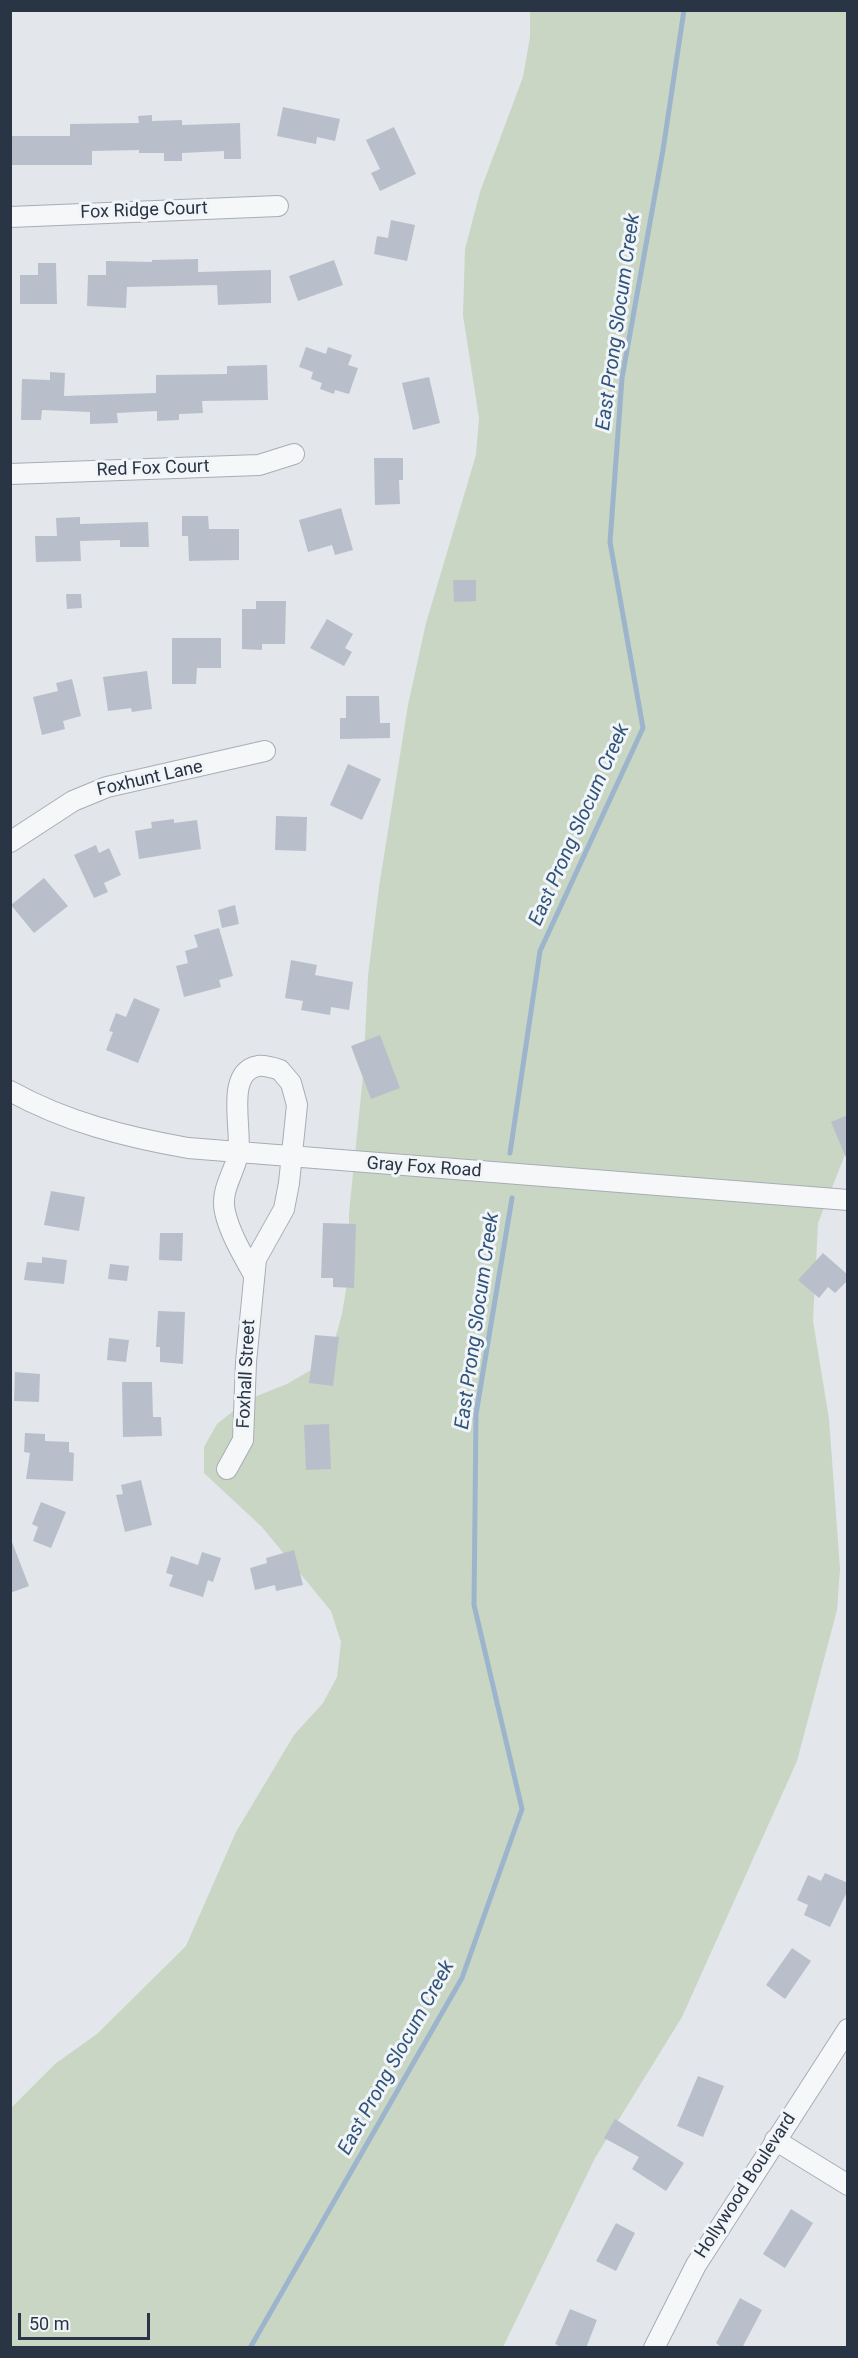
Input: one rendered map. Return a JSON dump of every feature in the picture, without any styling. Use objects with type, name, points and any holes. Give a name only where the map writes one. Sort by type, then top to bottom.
[{"type":"street","name":"Fox Ridge Court","points":[[10,217],[278,206]]},
{"type":"street","name":"Red Fox Court","points":[[10,474],[259,465],[294,454]]},
{"type":"street","name":"Foxhunt Lane","points":[[10,842],[73,801],[107,787],[265,751]]},
{"type":"street","name":"Foxhall Street","points":[[226,1469],[243,1440],[246,1362],[256,1260],[284,1209],[297,1105],[291,1083],[280,1070],[258,1066],[248,1070],[239,1085],[238,1153],[225,1188],[225,1210],[237,1242],[254,1275]]},
{"type":"street","name":"Gray Fox Road","points":[[10,1091],[56,1113],[120,1134],[188,1148],[291,1158],[848,1200]]},
{"type":"street","name":"Hollywood Boulevard","points":[[654,2348],[696,2265],[848,2029]]},
{"type":"street","points":[[775,2140],[848,2185]]},
{"type":"green space","points":[[530,11],[847,11],[848,1147],[818,1223],[813,1321],[829,1419],[840,1569],[837,1610],[797,1761],[682,2017],[595,2158],[503,2347],[11,2348],[11,2108],[55,2064],[97,2034],[186,1946],[236,1832],[294,1735],[323,1703],[337,1677],[341,1642],[331,1611],[262,1527],[204,1473],[204,1447],[217,1424],[247,1400],[287,1384],[316,1367],[334,1343],[342,1314],[349,1272],[349,1213],[363,1076],[368,976],[379,887],[408,705],[426,623],[476,455],[479,418],[463,315],[465,249],[480,192],[523,77],[530,37]]},
{"type":"building","points":[[283,107],[340,119],[335,141],[317,137],[316,144],[277,136]]},
{"type":"building","points":[[152,115],[152,121],[182,120],[182,125],[240,123],[241,159],[224,159],[224,151],[182,153],[182,161],[164,161],[164,153],[139,153],[139,150],[92,151],[92,165],[10,165],[10,136],[70,136],[70,124],[139,123],[138,116]]},
{"type":"building","points":[[394,127],[416,174],[380,191],[371,173],[380,169],[366,140]]},
{"type":"building","points":[[391,220],[415,225],[407,261],[374,254],[377,236],[388,238]]},
{"type":"building","points":[[198,259],[198,272],[271,270],[271,303],[218,305],[217,285],[127,287],[126,308],[87,306],[88,275],[106,275],[106,261],[152,262],[152,260]]},
{"type":"building","points":[[334,260],[343,285],[298,301],[289,276]]},
{"type":"building","points":[[38,263],[56,263],[57,304],[20,304],[20,275],[38,275]]},
{"type":"building","points":[[306,347],[326,354],[328,347],[352,355],[348,365],[358,368],[349,394],[335,390],[334,394],[320,389],[322,383],[311,379],[313,372],[299,367]]},
{"type":"building","points":[[267,365],[268,400],[202,401],[203,413],[179,414],[179,420],[157,421],[157,411],[117,413],[118,423],[90,424],[90,412],[42,410],[41,420],[21,420],[22,379],[50,380],[50,372],[65,373],[64,396],[156,393],[156,375],[227,374],[227,366]]},
{"type":"building","points":[[429,377],[440,423],[413,430],[402,383]]},
{"type":"building","points":[[374,458],[403,458],[403,480],[399,480],[400,504],[375,505]]},
{"type":"building","points":[[341,508],[353,550],[335,555],[332,545],[308,552],[299,520]]},
{"type":"building","points":[[182,516],[208,516],[209,529],[239,529],[239,560],[189,561],[188,536],[182,536]]},
{"type":"building","points":[[80,517],[80,524],[148,522],[149,547],[120,547],[120,540],[80,541],[81,561],[36,562],[35,536],[57,536],[56,518]]},
{"type":"building","points":[[453,580],[476,580],[476,601],[454,602]]},
{"type":"building","points":[[66,594],[81,594],[82,608],[67,609]]},
{"type":"building","points":[[256,601],[286,601],[285,644],[262,644],[262,650],[242,649],[242,609],[256,609]]},
{"type":"building","points":[[327,619],[353,634],[345,648],[352,652],[344,666],[310,648]]},
{"type":"building","points":[[172,638],[221,638],[221,668],[197,668],[196,684],[172,684]]},
{"type":"building","points":[[147,671],[152,709],[132,712],[131,708],[108,711],[103,677]]},
{"type":"building","points":[[72,679],[81,716],[63,721],[65,729],[42,735],[33,697],[58,691],[56,683]]},
{"type":"building","points":[[346,696],[379,696],[380,723],[390,723],[390,738],[340,739],[340,718],[346,718]]},
{"type":"building","points":[[348,764],[381,779],[362,820],[330,805]]},
{"type":"building","points":[[276,816],[307,817],[306,851],[275,850]]},
{"type":"building","points":[[174,819],[174,823],[197,820],[201,849],[139,859],[135,831],[152,828],[151,822]]},
{"type":"building","points":[[96,845],[99,853],[109,848],[121,875],[104,883],[108,892],[94,898],[74,855]]},
{"type":"building","points":[[44,878],[68,906],[34,933],[11,905]]},
{"type":"building","points":[[235,905],[239,924],[222,928],[218,910]]},
{"type":"building","points":[[219,928],[233,976],[219,980],[221,987],[184,997],[176,966],[188,963],[185,951],[198,947],[194,935]]},
{"type":"building","points":[[291,960],[317,965],[315,975],[353,982],[349,1010],[331,1007],[330,1015],[301,1010],[303,1001],[285,998]]},
{"type":"building","points":[[134,998],[160,1009],[138,1063],[106,1050],[113,1032],[109,1031],[116,1013],[126,1017]]},
{"type":"building","points":[[380,1035],[400,1088],[371,1099],[351,1046]]},
{"type":"building","points":[[848,1115],[848,1160],[847,1160],[831,1122]]},
{"type":"building","points":[[51,1191],[85,1197],[79,1231],[44,1225]]},
{"type":"building","points":[[323,1223],[356,1224],[354,1288],[333,1287],[333,1278],[321,1278]]},
{"type":"building","points":[[160,1233],[183,1233],[182,1261],[159,1260]]},
{"type":"building","points":[[823,1253],[848,1275],[848,1280],[835,1293],[828,1287],[819,1298],[798,1280]]},
{"type":"building","points":[[42,1257],[67,1260],[64,1284],[24,1280],[27,1262],[42,1263]]},
{"type":"building","points":[[110,1264],[129,1266],[127,1281],[108,1279]]},
{"type":"building","points":[[158,1311],[185,1312],[183,1364],[160,1362],[160,1347],[156,1347]]},
{"type":"building","points":[[315,1335],[339,1337],[333,1386],[309,1383]]},
{"type":"building","points":[[109,1338],[129,1340],[126,1362],[107,1360]]},
{"type":"building","points":[[15,1372],[40,1374],[39,1402],[14,1401]]},
{"type":"building","points":[[122,1382],[152,1382],[153,1417],[161,1417],[162,1436],[123,1437]]},
{"type":"building","points":[[329,1424],[331,1469],[306,1470],[304,1425]]},
{"type":"building","points":[[25,1433],[45,1434],[45,1441],[69,1442],[69,1452],[74,1453],[73,1481],[26,1479],[30,1453],[24,1452]]},
{"type":"building","points":[[141,1480],[152,1525],[125,1532],[116,1495],[123,1494],[121,1485]]},
{"type":"building","points":[[41,1502],[66,1512],[51,1548],[33,1541],[38,1527],[32,1524]]},
{"type":"building","points":[[12,1542],[29,1586],[10,1593],[10,1543]]},
{"type":"building","points":[[294,1550],[303,1585],[276,1591],[275,1585],[255,1590],[250,1568],[267,1563],[266,1558]]},
{"type":"building","points":[[202,1552],[221,1558],[213,1582],[208,1580],[203,1597],[169,1586],[173,1575],[166,1573],[171,1556],[198,1565]]},
{"type":"building","points":[[825,1873],[848,1883],[848,1890],[830,1927],[804,1915],[808,1905],[797,1900],[808,1875],[821,1881]]},
{"type":"building","points":[[792,1948],[811,1961],[785,1999],[766,1985]]},
{"type":"building","points":[[698,2076],[724,2086],[703,2137],[677,2126]]},
{"type":"building","points":[[615,2119],[684,2163],[666,2191],[632,2169],[639,2157],[604,2138]]},
{"type":"building","points":[[791,2209],[813,2223],[785,2268],[763,2254]]},
{"type":"building","points":[[616,2223],[635,2233],[616,2271],[596,2261]]},
{"type":"building","points":[[740,2298],[762,2310],[742,2348],[723,2348],[716,2343]]},
{"type":"building","points":[[570,2309],[597,2320],[586,2348],[563,2348],[555,2344]]},
{"type":"waterway","name":"East Prong Slocum Creek","points":[[510,1153],[540,951],[643,728],[610,542],[622,378],[663,150],[684,10]]},
{"type":"waterway","name":"East Prong Slocum Creek","points":[[250,2348],[462,1978],[522,1809],[474,1605],[476,1414],[512,1198]]}]
